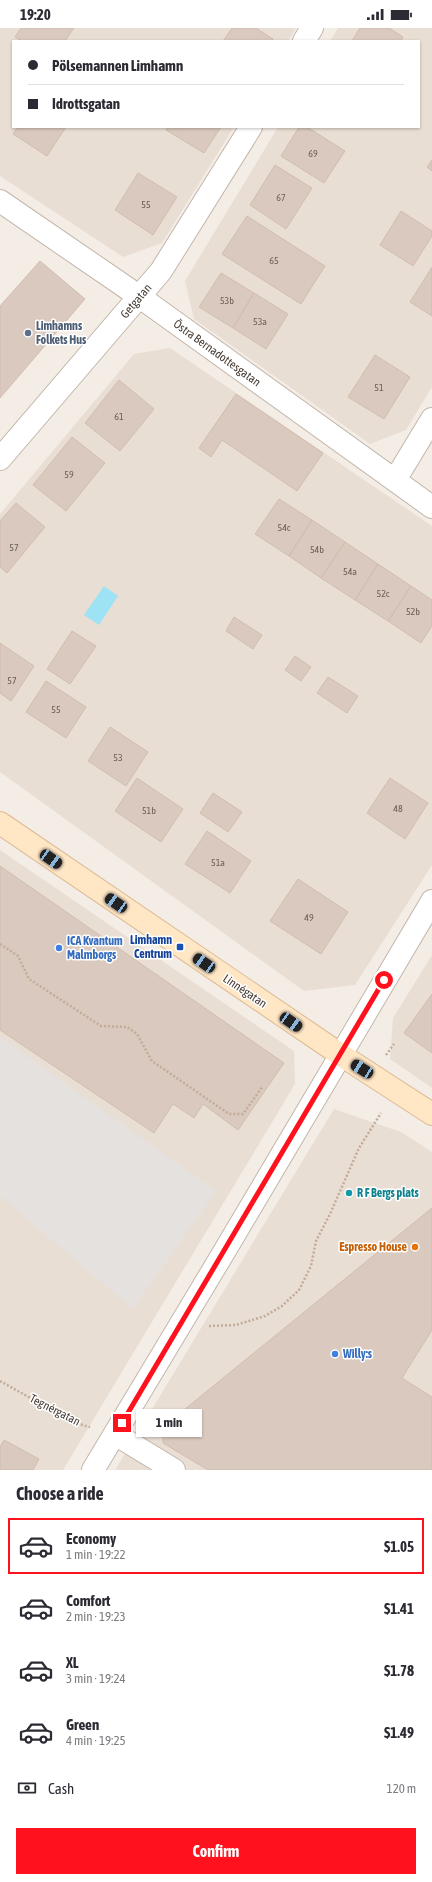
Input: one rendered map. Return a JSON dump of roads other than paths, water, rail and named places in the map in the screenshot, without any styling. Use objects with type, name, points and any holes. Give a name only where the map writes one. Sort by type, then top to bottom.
[{"type":"street","points":[[305,40],[312,28]]},
{"type":"street","name":"Getgatan","points":[[0,460],[140,298],[161,271],[250,128]]},
{"type":"street","name":"Östra Bernadottesgatan","points":[[0,201],[140,298],[432,507]]},
{"type":"street","points":[[395,480],[432,419]]},
{"type":"street","name":"Linnégatan","points":[[0,824],[341,1055],[432,1114]]},
{"type":"street","points":[[92,1470],[179,1327],[432,901]]},
{"type":"street","points":[[115,1434],[174,1470]]},
{"type":"water","points":[[104,586],[118,596],[99,625],[84,615]]},
{"type":"place","name":"Limhamns Folkets Hus","points":[[28,333]]},
{"type":"place","name":"Limhamn Centrum","points":[[180,947]]},
{"type":"place","name":"ICA Kvantum Malmborgs","points":[[59,948]]},
{"type":"place","name":"R F Bergs plats","points":[[349,1193]]},
{"type":"place","name":"Espresso House","points":[[415,1247]]},
{"type":"place","name":"Willy:s","points":[[335,1354]]}]
